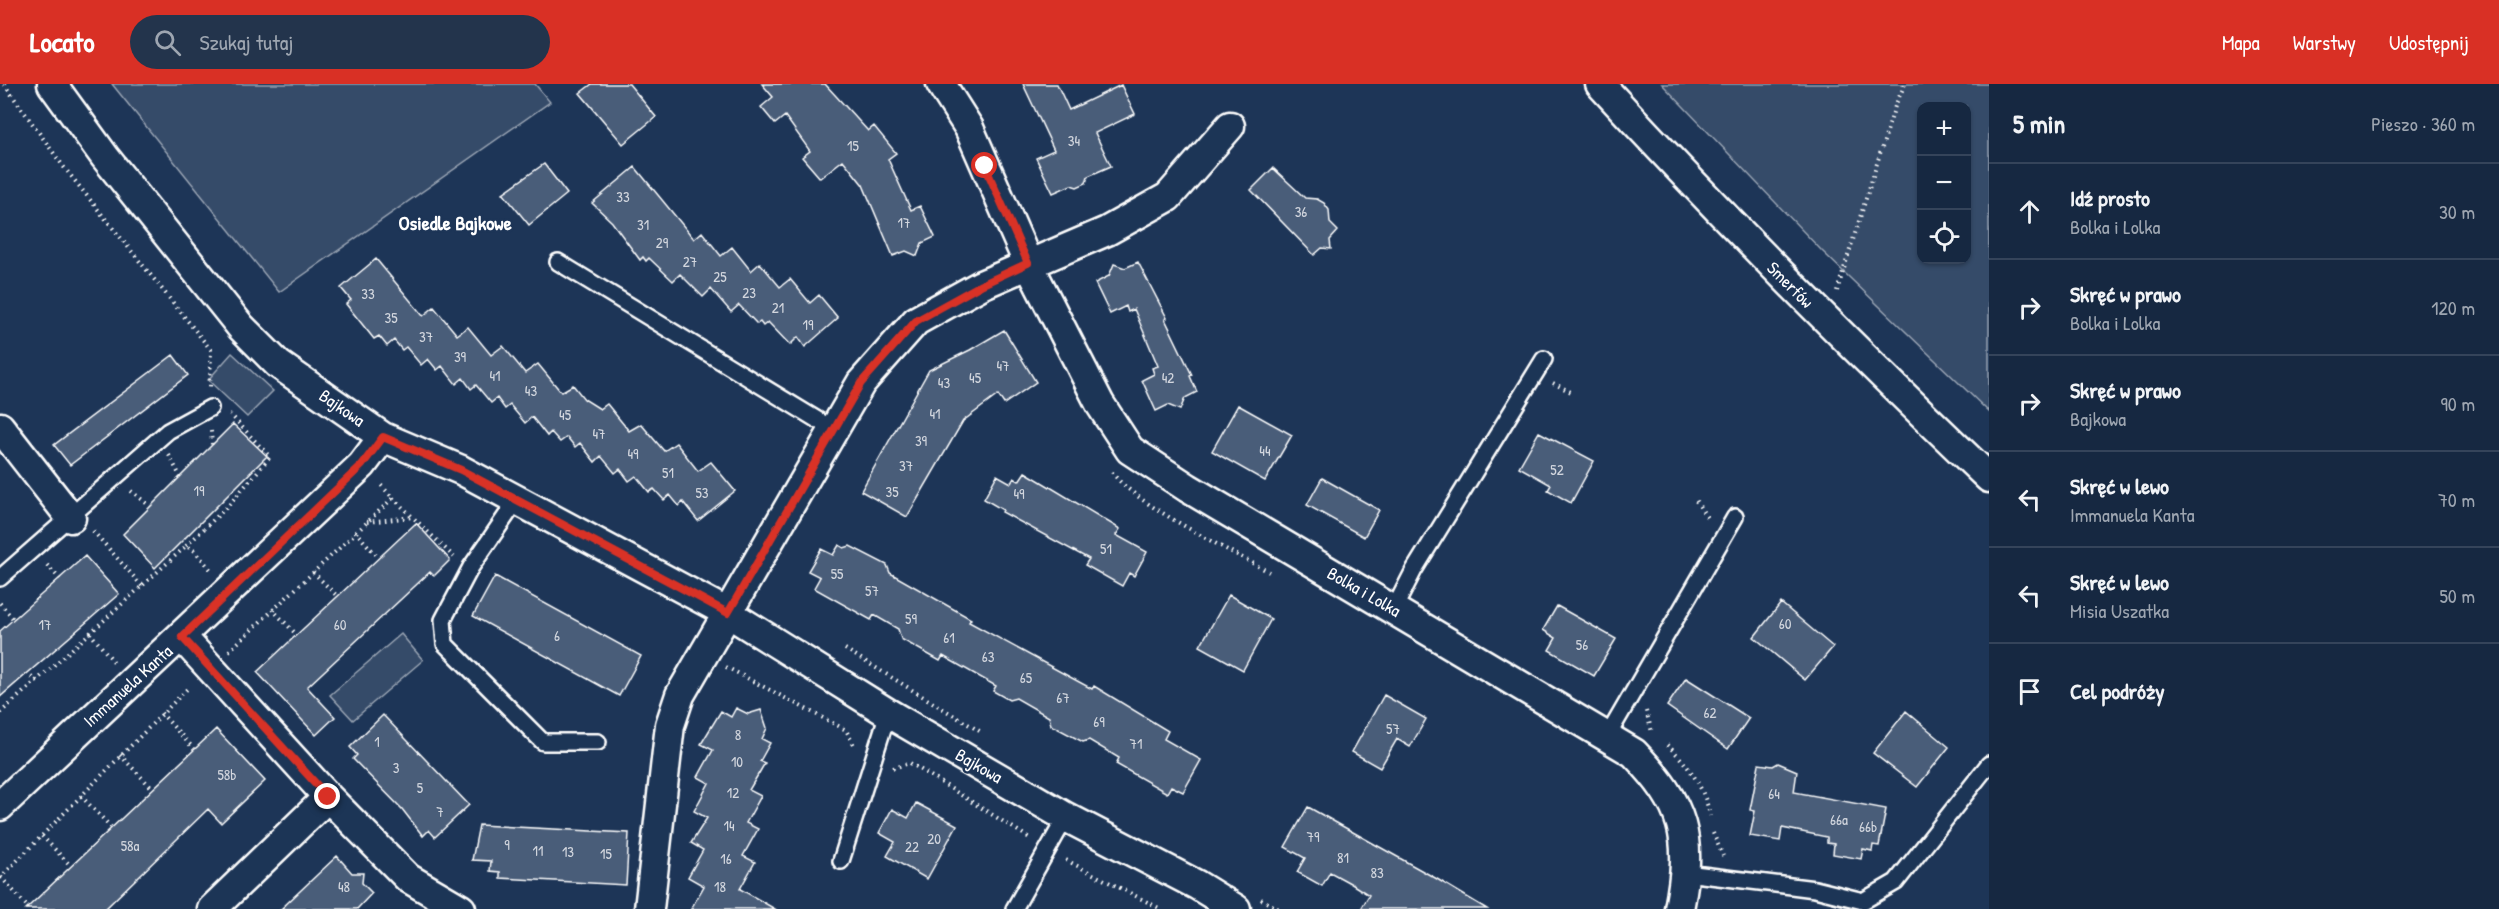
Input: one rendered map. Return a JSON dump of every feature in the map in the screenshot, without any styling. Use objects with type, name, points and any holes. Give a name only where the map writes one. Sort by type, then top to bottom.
[{"type":"street","name":"Bajkowa","points":[[52,84],[105,156],[241,327],[278,364],[383,437],[461,470],[728,613],[888,713],[1066,817],[1197,885],[1236,909]]},
{"type":"street","name":"Bolka i Lolka","points":[[941,84],[969,128],[1028,263],[1100,404],[1130,450],[1188,488],[1634,753],[1660,780],[1678,812],[1684,842],[1686,873],[1678,909]]},
{"type":"street","name":"Smerfów","points":[[1600,84],[1713,207],[1827,322],[1989,478]]},
{"type":"street","points":[[650,909],[670,725],[680,695],[861,383],[916,321],[981,285],[1107,231],[1168,197],[1230,126]]},
{"type":"street","points":[[0,427],[81,523]]},
{"type":"street","name":"Immanuela Kanta","points":[[0,806],[362,465],[383,437]]},
{"type":"street","points":[[182,637],[328,797],[408,878],[461,909]]},
{"type":"street","points":[[212,909],[328,797]]},
{"type":"lane","points":[[558,262],[834,430]]},
{"type":"lane","points":[[1394,609],[1414,570],[1544,359]]},
{"type":"lane","points":[[0,578],[81,523],[168,431],[210,408]]},
{"type":"lane","points":[[517,500],[471,567],[443,620],[445,644],[543,742],[598,742]]},
{"type":"lane","points":[[1607,737],[1735,517]]},
{"type":"lane","points":[[842,861],[888,713]]},
{"type":"lane","points":[[1686,873],[1815,889],[1863,901],[1896,882],[1989,764]]},
{"type":"lane","points":[[1014,909],[1066,817]]},
{"type":"path","points":[[0,713],[186,546],[228,506],[270,457],[231,414],[210,408],[211,350],[63,166],[4,84]]},
{"type":"path","points":[[1827,322],[1895,106],[1905,84]]},
{"type":"path","points":[[160,460],[167,452],[180,477]]},
{"type":"path","points":[[376,480],[455,558]]},
{"type":"path","points":[[122,498],[138,483]]},
{"type":"path","points":[[130,490],[150,506]]},
{"type":"path","points":[[224,656],[355,531],[393,498]]},
{"type":"path","points":[[1696,501],[1709,518],[1706,530]]},
{"type":"path","points":[[365,522],[414,517]]},
{"type":"path","points":[[81,523],[142,586]]},
{"type":"path","points":[[355,531],[379,558]]},
{"type":"path","points":[[186,546],[195,552],[215,575]]},
{"type":"path","points":[[48,564],[60,579]]},
{"type":"path","points":[[313,572],[338,597]]},
{"type":"path","points":[[0,603],[14,620]]},
{"type":"path","points":[[272,609],[295,633]]},
{"type":"path","points":[[90,633],[120,669]]},
{"type":"path","points":[[704,655],[846,730],[860,755],[890,769],[910,763],[1046,849],[1161,909]]},
{"type":"path","points":[[31,677],[37,681]]},
{"type":"path","points":[[27,906],[1,878],[120,754],[197,680]]},
{"type":"path","points":[[161,713],[195,749]]},
{"type":"path","points":[[120,754],[152,788]]},
{"type":"path","points":[[81,796],[111,828]]},
{"type":"path","points":[[42,836],[70,865]]},
{"type":"shaded area","points":[[112,84],[535,84],[550,102],[279,292]]},
{"type":"shaded area","points":[[1662,84],[1989,84],[1989,412],[1822,251]]},
{"type":"shaded area","points":[[232,353],[273,391],[247,417],[208,380]]},
{"type":"shaded area","points":[[401,634],[423,660],[353,720],[330,695]]},
{"type":"building","points":[[592,84],[629,84],[656,117],[623,144],[580,93]]},
{"type":"building","points":[[762,84],[825,84],[868,131],[874,126],[896,153],[888,159],[911,210],[920,206],[935,237],[922,243],[917,256],[906,251],[893,256],[863,185],[843,160],[820,178],[802,157],[810,151],[785,116],[775,124],[761,107],[773,97]]},
{"type":"building","points":[[1023,84],[1057,84],[1069,110],[1121,85],[1135,114],[1095,133],[1111,166],[1088,176],[1086,183],[1077,187],[1071,185],[1053,193],[1036,158],[1054,150]]},
{"type":"building","points":[[544,164],[567,194],[529,225],[503,193]]},
{"type":"building","points":[[635,167],[694,239],[702,232],[721,256],[732,247],[751,271],[760,263],[780,287],[790,279],[810,303],[819,295],[838,318],[805,347],[798,337],[790,345],[768,322],[763,326],[760,322],[757,324],[739,305],[731,312],[711,289],[703,297],[680,274],[673,281],[649,258],[646,261],[643,257],[640,260],[612,222],[592,203]]},
{"type":"building","points":[[1273,168],[1305,198],[1317,199],[1324,203],[1329,210],[1330,223],[1338,231],[1330,240],[1331,249],[1322,248],[1314,255],[1251,190]]},
{"type":"building","points":[[376,259],[423,316],[434,307],[457,335],[468,327],[491,355],[503,346],[525,373],[538,364],[561,392],[573,385],[584,399],[600,409],[607,404],[629,431],[641,424],[664,451],[676,443],[698,471],[711,462],[735,491],[698,521],[683,502],[679,506],[670,495],[664,500],[654,489],[649,492],[636,476],[629,481],[620,469],[615,473],[601,456],[595,462],[580,443],[575,447],[567,437],[560,442],[551,432],[547,436],[532,417],[525,423],[510,405],[505,409],[497,398],[491,403],[476,385],[471,389],[463,378],[456,384],[442,366],[437,370],[428,359],[421,365],[406,347],[402,350],[394,340],[387,346],[379,336],[374,339],[346,304],[351,300],[341,288]]},
{"type":"building","points":[[1138,262],[1167,318],[1165,319],[1192,375],[1190,376],[1197,392],[1185,398],[1180,410],[1168,405],[1156,411],[1142,380],[1154,374],[1152,368],[1158,366],[1134,309],[1128,312],[1126,306],[1110,314],[1095,283],[1109,276],[1114,264],[1125,268]]},
{"type":"building","points":[[1004,330],[1036,382],[1004,404],[998,395],[963,421],[907,517],[861,491],[929,370]]},
{"type":"building","points":[[173,355],[188,375],[70,465],[54,445]]},
{"type":"building","points":[[1238,405],[1292,435],[1265,481],[1212,451]]},
{"type":"building","points":[[233,424],[267,456],[155,568],[123,534]]},
{"type":"building","points":[[1539,432],[1594,461],[1571,503],[1548,490],[1551,485],[1519,467]]},
{"type":"building","points":[[1025,472],[1120,529],[1116,535],[1147,552],[1134,576],[1129,573],[1122,586],[1085,565],[1089,559],[1002,512],[1003,510],[984,499],[997,475],[1011,483],[1014,478],[1019,481]]},
{"type":"building","points":[[1322,478],[1379,510],[1364,537],[1307,505]]},
{"type":"building","points":[[416,523],[450,560],[434,576],[430,572],[307,687],[335,717],[316,735],[257,672]]},
{"type":"building","points":[[839,545],[844,548],[850,546],[887,565],[890,573],[971,619],[969,622],[1092,689],[1094,686],[1168,731],[1164,739],[1201,760],[1183,792],[1171,786],[1167,793],[1116,764],[1119,758],[1089,740],[1083,742],[1051,725],[1049,717],[1016,698],[1009,700],[993,691],[996,686],[943,656],[940,661],[901,639],[898,629],[874,615],[871,620],[814,588],[820,577],[808,571],[821,549],[833,555]]},
{"type":"building","points":[[85,556],[119,594],[0,697],[0,631]]},
{"type":"building","points":[[495,576],[641,656],[619,696],[473,616]]},
{"type":"building","points":[[1229,595],[1271,619],[1243,670],[1200,646]]},
{"type":"building","points":[[1781,603],[1833,647],[1805,680],[1754,637]]},
{"type":"building","points":[[1557,606],[1616,639],[1594,676],[1549,650],[1556,638],[1543,630]]},
{"type":"building","points":[[1686,678],[1749,718],[1728,749],[1667,706]]},
{"type":"building","points":[[1384,695],[1426,719],[1410,747],[1397,739],[1380,768],[1352,752]]},
{"type":"building","points":[[736,708],[748,714],[761,710],[767,728],[762,739],[770,743],[760,761],[765,763],[749,790],[761,796],[746,823],[758,829],[743,856],[755,862],[740,889],[775,909],[691,909],[704,886],[688,877],[703,850],[691,843],[707,818],[694,811],[709,783],[698,777],[713,750],[701,744],[721,711],[731,717]]},
{"type":"building","points":[[1906,711],[1949,747],[1917,787],[1873,753]]},
{"type":"building","points":[[383,715],[469,805],[435,837],[429,830],[423,836],[402,809],[353,759],[357,755],[350,747]]},
{"type":"building","points":[[216,729],[265,781],[221,823],[208,809],[105,909],[26,909]]},
{"type":"building","points":[[1778,763],[1797,771],[1794,792],[1886,809],[1879,846],[1873,845],[1872,851],[1863,849],[1861,859],[1833,854],[1834,844],[1827,843],[1827,837],[1782,828],[1780,841],[1750,836],[1755,811],[1750,810],[1759,764],[1773,766]]},
{"type":"building","points":[[916,803],[957,825],[927,879],[887,856],[895,842],[879,833],[892,809],[908,818]]},
{"type":"building","points":[[1308,807],[1487,909],[1361,909],[1369,895],[1350,883],[1330,872],[1322,886],[1297,872],[1305,858],[1285,847]]},
{"type":"building","points":[[479,825],[629,833],[626,885],[500,878],[500,872],[490,871],[491,861],[472,860]]},
{"type":"building","points":[[337,856],[352,873],[363,873],[362,883],[372,893],[357,909],[281,909]]},
{"type":"district","name":"Osiedle Bajkowe","points":[[455,223]]},
{"type":"route","points":[[328,797],[182,637],[362,465],[383,437],[461,470],[728,613],[861,383],[916,321],[981,285],[1028,263],[985,166]]}]
